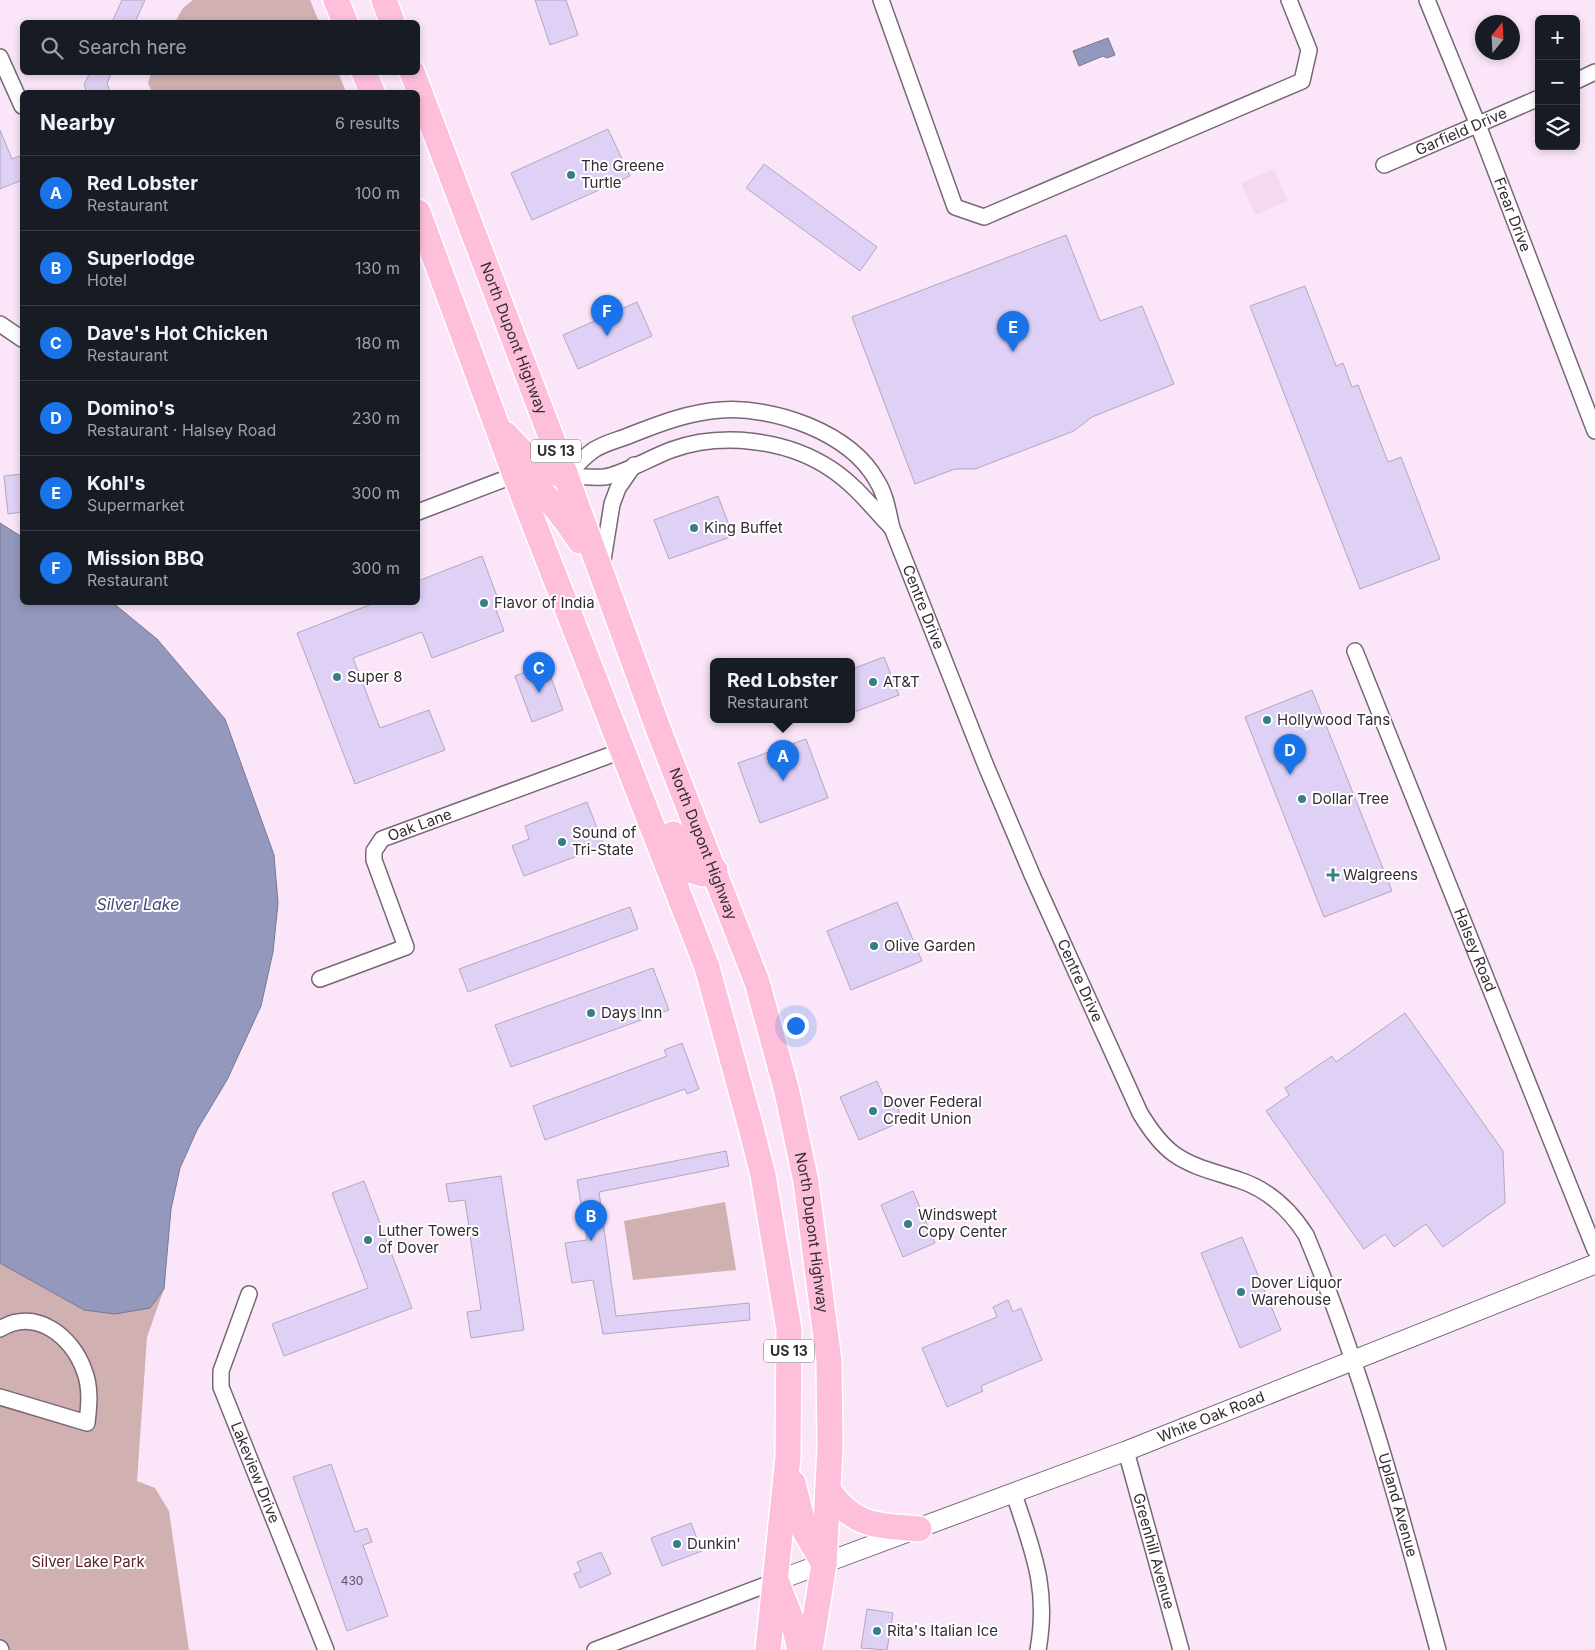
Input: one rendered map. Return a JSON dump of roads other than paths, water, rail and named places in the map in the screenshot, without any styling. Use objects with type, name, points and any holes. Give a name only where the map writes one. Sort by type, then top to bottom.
[{"type":"highway","points":[[336,0],[344,20]]},
{"type":"highway","points":[[384,0],[391,20]]},
{"type":"highway","points":[[365,75],[371,90]]},
{"type":"highway","name":"North Dupont Highway","points":[[413,75],[419,90]]},
{"type":"highway","name":"North Dupont Highway","points":[[420,93],[566,476],[659,731],[758,982],[788,1092],[806,1182],[828,1361],[830,1447],[824,1564],[810,1650]]},
{"type":"highway","name":"US 13","points":[[420,217],[516,475],[624,750],[706,968],[763,1175],[789,1330],[788,1457],[768,1650]]},
{"type":"highway","points":[[498,427],[533,463],[549,472],[566,476]]},
{"type":"highway","points":[[516,475],[531,482],[548,496],[601,572]]},
{"type":"highway","points":[[624,750],[645,766],[685,863],[690,870],[703,874],[715,870]]},
{"type":"highway","points":[[788,1457],[805,1531],[824,1564]]},
{"type":"highway","points":[[828,1490],[837,1503],[849,1514],[866,1524],[919,1529]]},
{"type":"highway","points":[[776,1581],[795,1629],[800,1650]]},
{"type":"street","points":[[881,0],[955,207],[984,217],[1302,81],[1308,50],[1289,0]]},
{"type":"street","name":"Frear Drive","points":[[1426,0],[1478,125],[1595,431]]},
{"type":"street","points":[[0,57],[20,102]]},
{"type":"street","points":[[1580,79],[1595,72]]},
{"type":"street","name":"Garfield Drive","points":[[1384,165],[1535,100]]},
{"type":"street","points":[[0,324],[20,338]]},
{"type":"street","name":"Centre Drive","points":[[566,476],[592,451],[673,420],[722,410],[762,412],[804,424],[823,432],[854,454],[877,479],[884,493],[892,528],[1029,869],[1140,1113],[1160,1141],[1175,1154],[1194,1165],[1258,1188],[1294,1217],[1306,1235],[1316,1258],[1352,1360]]},
{"type":"street","name":"Centre Drive","points":[[566,476],[605,477],[671,450],[703,442],[741,441],[778,446],[804,454],[832,469],[854,488],[892,528]]},
{"type":"street","points":[[601,572],[612,504],[618,488],[634,465]]},
{"type":"street","points":[[420,511],[516,475]]},
{"type":"street","name":"Halsey Road","points":[[1355,651],[1595,1250]]},
{"type":"street","name":"Oak Lane","points":[[320,979],[406,947],[374,860],[374,851],[382,839],[624,750]]},
{"type":"street","name":"White Oak Road","points":[[776,1581],[1126,1451],[1595,1264]]},
{"type":"street","name":"Lakeview Drive","points":[[250,1294],[221,1371],[221,1387],[326,1650]]},
{"type":"street","points":[[0,1329],[13,1323],[25,1321],[55,1330],[66,1340],[85,1370],[89,1404],[87,1423],[0,1397]]},
{"type":"street","name":"Upland Avenue","points":[[1352,1360],[1396,1496],[1438,1650]]},
{"type":"street","name":"Greenhill Avenue","points":[[1126,1451],[1182,1650]]},
{"type":"street","points":[[1014,1494],[1038,1566],[1042,1585],[1043,1613],[1038,1650]]},
{"type":"street","points":[[595,1650],[776,1581]]},
{"type":"water","points":[[1108,38],[1115,55],[1107,58],[1103,56],[1079,66],[1073,51]]},
{"type":"water","name":"Silver Lake","points":[[0,523],[20,536],[20,605],[115,605],[157,639],[225,719],[274,855],[278,903],[273,952],[261,1006],[227,1080],[197,1130],[180,1168],[171,1209],[164,1289],[150,1308],[115,1314],[84,1310],[0,1263]]},
{"type":"place","name":"The Greene Turtle","points":[[571,175]]},
{"type":"place","name":"Mission BBQ","points":[[607,336]]},
{"type":"place","name":"Kohl's","points":[[1013,352]]},
{"type":"place","name":"King Buffet","points":[[694,528]]},
{"type":"place","name":"Flavor of India","points":[[484,603]]},
{"type":"place","name":"Super 8","points":[[337,677]]},
{"type":"place","name":"AT&T","points":[[873,682]]},
{"type":"place","name":"Dave's Hot Chicken","points":[[539,693]]},
{"type":"place","name":"Hollywood Tans","points":[[1267,720]]},
{"type":"place","name":"Domino's","points":[[1290,775]]},
{"type":"place","name":"Red Lobster","points":[[783,781]]},
{"type":"place","name":"Dollar Tree","points":[[1302,799]]},
{"type":"place","name":"Sound of Tri-State","points":[[562,842]]},
{"type":"place","name":"Walgreens","points":[[1333,875]]},
{"type":"place","name":"Olive Garden","points":[[874,946]]},
{"type":"place","name":"Days Inn","points":[[591,1013]]},
{"type":"place","name":"Dover Federal Credit Union","points":[[873,1111]]},
{"type":"place","name":"Windswept Copy Center","points":[[908,1224]]},
{"type":"place","name":"Luther Towers of Dover","points":[[368,1240]]},
{"type":"place","name":"Superlodge","points":[[591,1241]]},
{"type":"place","name":"Dover Liquor Warehouse","points":[[1241,1292]]},
{"type":"place","name":"Dunkin'","points":[[677,1544]]},
{"type":"place","name":"Rita's Italian Ice","points":[[877,1631]]},
{"type":"park label","name":"Silver Lake Park","points":[[88,1562]]}]
